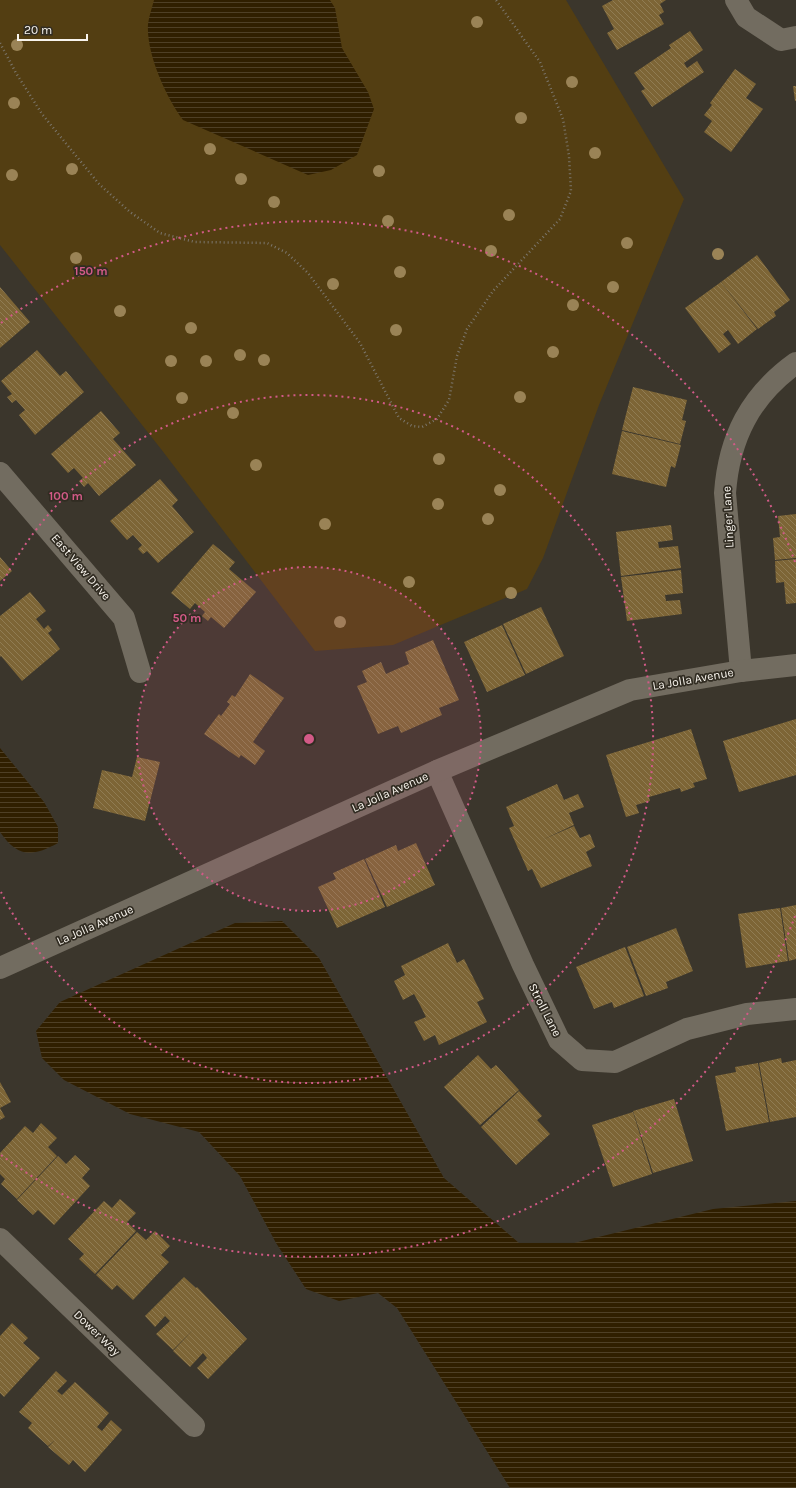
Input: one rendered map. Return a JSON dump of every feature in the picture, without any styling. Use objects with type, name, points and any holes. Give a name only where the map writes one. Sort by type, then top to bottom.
[{"type":"street","points":[[736,0],[746,17],[781,40],[796,37]]},
{"type":"street","name":"Linger Lane","points":[[741,671],[725,493],[727,470],[731,450],[746,416],[772,384],[796,363]]},
{"type":"street","name":"East View Drive","points":[[0,473],[124,618],[140,672]]},
{"type":"street","name":"La Jolla Avenue","points":[[0,968],[437,771],[630,690],[741,671],[796,665]]},
{"type":"street","name":"Stroll Lane","points":[[437,771],[523,965],[559,1040],[582,1060],[615,1062],[687,1029],[746,1014],[796,1009]]},
{"type":"street","name":"Dower Way","points":[[0,1239],[194,1426]]},
{"type":"path","points":[[0,43],[16,73],[42,114],[99,184],[130,212],[160,233],[195,242],[268,243],[288,253],[308,273],[360,343],[399,418],[412,426],[422,427],[437,419],[449,400],[457,356],[467,329],[493,291],[560,219],[571,191],[570,156],[560,112],[540,62],[496,0]]},
{"type":"shaded area","points":[[0,0],[566,0],[684,199],[599,405],[543,558],[527,589],[393,645],[315,651],[161,449],[0,245]]},
{"type":"shaded area","points":[[154,0],[330,0],[335,8],[342,48],[368,92],[374,109],[357,155],[331,170],[308,175],[183,120],[170,99],[158,74],[150,48],[148,24]]},
{"type":"shaded area","points":[[0,748],[44,802],[58,827],[58,843],[49,848],[33,853],[19,851],[7,841],[0,832]]},
{"type":"shaded area","points":[[282,921],[319,958],[444,1178],[519,1243],[574,1243],[713,1209],[796,1201],[796,1488],[510,1488],[397,1308],[378,1293],[339,1301],[306,1289],[276,1243],[240,1176],[199,1132],[130,1114],[64,1080],[42,1058],[36,1031],[60,1002],[235,923]]},
{"type":"building","points":[[613,0],[666,0],[660,4],[664,12],[659,15],[664,24],[617,50],[607,33],[614,29],[602,6]]},
{"type":"building","points":[[690,31],[703,50],[684,63],[687,68],[697,61],[704,72],[652,107],[641,91],[645,89],[634,73],[671,48],[669,45]]},
{"type":"building","points":[[735,69],[756,84],[746,98],[763,109],[731,152],[704,132],[712,121],[704,115],[712,105],[710,103]]},
{"type":"building","points":[[793,86],[796,86],[796,101],[795,101]]},
{"type":"building","points":[[757,255],[790,300],[774,312],[776,316],[758,329],[721,282]]},
{"type":"building","points":[[721,282],[757,329],[738,344],[728,330],[723,334],[731,344],[719,353],[685,308]]},
{"type":"building","points":[[0,287],[30,322],[0,348]]},
{"type":"building","points":[[37,350],[60,376],[66,371],[84,392],[35,435],[19,415],[25,410],[16,400],[12,403],[7,397],[12,394],[1,381]]},
{"type":"building","points":[[633,387],[687,400],[682,420],[686,421],[680,444],[622,430]]},
{"type":"building","points":[[101,411],[120,433],[113,439],[136,465],[99,496],[88,483],[84,487],[79,481],[83,478],[74,468],[68,473],[51,454]]},
{"type":"building","points":[[622,431],[681,445],[675,468],[671,466],[666,487],[612,474]]},
{"type":"building","points":[[160,479],[178,500],[172,506],[194,532],[158,563],[147,551],[143,554],[138,549],[142,545],[133,535],[127,540],[110,521]]},
{"type":"building","points":[[796,514],[796,558],[775,560],[773,538],[780,537],[778,516]]},
{"type":"building","points":[[671,525],[673,540],[658,542],[659,548],[678,546],[681,568],[621,576],[616,532]]},
{"type":"building","points":[[213,544],[235,562],[229,569],[256,592],[224,628],[211,617],[208,621],[202,616],[205,612],[195,603],[190,609],[171,593]]},
{"type":"building","points":[[0,557],[12,571],[0,581]]},
{"type":"building","points":[[796,559],[796,603],[786,604],[784,582],[776,583],[775,561]]},
{"type":"building","points":[[681,570],[683,593],[665,595],[666,601],[680,600],[682,614],[627,621],[621,577]]},
{"type":"building","points":[[30,592],[46,611],[36,619],[44,629],[48,625],[52,630],[48,633],[60,649],[22,681],[1,656],[0,657],[0,616]]},
{"type":"building","points":[[541,607],[564,656],[526,674],[503,624]]},
{"type":"building","points":[[502,625],[525,675],[487,692],[464,642]]},
{"type":"building","points":[[433,640],[459,700],[439,708],[442,715],[401,733],[398,726],[378,734],[357,686],[367,682],[362,671],[381,662],[386,674],[409,664],[405,652]]},
{"type":"building","points":[[250,674],[284,698],[253,742],[265,751],[255,765],[241,755],[239,758],[204,734],[219,714],[221,716],[230,704],[227,702],[232,695],[235,697]]},
{"type":"building","points":[[796,719],[796,775],[739,792],[723,741]]},
{"type":"building","points":[[691,729],[707,779],[693,783],[695,787],[681,792],[680,788],[649,797],[650,801],[636,805],[639,813],[626,817],[606,755]]},
{"type":"building","points":[[137,757],[160,762],[145,821],[93,808],[102,770],[132,777]]},
{"type":"building","points":[[557,784],[564,800],[578,794],[584,807],[569,813],[574,825],[542,840],[574,826],[580,838],[590,834],[595,847],[586,852],[592,866],[541,888],[532,869],[528,871],[509,828],[514,826],[506,807]]},
{"type":"building","points":[[416,843],[435,885],[387,907],[365,859],[396,845],[398,851]]},
{"type":"building","points":[[364,859],[385,907],[337,928],[318,887],[336,879],[333,873]]},
{"type":"building","points":[[796,905],[796,959],[789,961],[781,908]]},
{"type":"building","points":[[780,908],[788,961],[746,968],[738,914]]},
{"type":"building","points":[[676,928],[693,971],[666,982],[668,988],[646,996],[627,947]]},
{"type":"building","points":[[448,943],[457,963],[464,959],[484,999],[477,1002],[487,1022],[439,1045],[435,1035],[424,1041],[414,1022],[426,1017],[420,1005],[414,994],[403,1000],[394,981],[405,975],[401,966]]},
{"type":"building","points":[[625,947],[644,996],[614,1008],[612,1002],[594,1009],[576,967]]},
{"type":"building","points":[[478,1055],[491,1069],[496,1065],[519,1090],[480,1125],[444,1087]]},
{"type":"building","points":[[781,1058],[782,1063],[796,1060],[796,1117],[770,1122],[759,1063]]},
{"type":"building","points":[[758,1063],[769,1122],[726,1131],[715,1076],[736,1072],[735,1067]]},
{"type":"building","points":[[0,1082],[11,1102],[0,1108]]},
{"type":"building","points":[[519,1091],[542,1116],[537,1120],[550,1134],[516,1165],[481,1127]]},
{"type":"building","points":[[674,1099],[693,1161],[653,1173],[633,1111]]},
{"type":"building","points":[[0,1108],[5,1117],[0,1120]]},
{"type":"building","points":[[633,1112],[652,1174],[613,1187],[592,1125]]},
{"type":"building","points":[[41,1123],[57,1138],[48,1147],[57,1156],[17,1199],[1,1184],[5,1179],[0,1174],[0,1153],[25,1126],[33,1133]]},
{"type":"building","points":[[75,1155],[90,1169],[82,1178],[90,1186],[54,1225],[38,1210],[33,1215],[17,1200],[58,1156],[66,1164]]},
{"type":"building","points":[[120,1199],[136,1213],[127,1222],[136,1231],[95,1274],[79,1259],[84,1254],[68,1239],[104,1201],[112,1208]]},
{"type":"building","points":[[155,1231],[170,1246],[161,1255],[169,1262],[133,1300],[117,1285],[112,1290],[96,1275],[137,1232],[146,1240]]},
{"type":"building","points":[[184,1277],[196,1288],[197,1287],[247,1339],[208,1379],[197,1368],[207,1358],[203,1353],[190,1367],[173,1351],[193,1330],[173,1350],[156,1334],[170,1321],[165,1316],[155,1327],[145,1316]]},
{"type":"building","points":[[12,1323],[28,1338],[23,1343],[40,1358],[4,1397],[0,1393],[0,1336]]},
{"type":"building","points":[[56,1371],[67,1381],[57,1391],[62,1395],[75,1382],[109,1413],[97,1427],[102,1431],[111,1420],[122,1430],[85,1472],[73,1460],[69,1465],[48,1447],[55,1440],[48,1446],[28,1428],[32,1423],[19,1412]]}]
